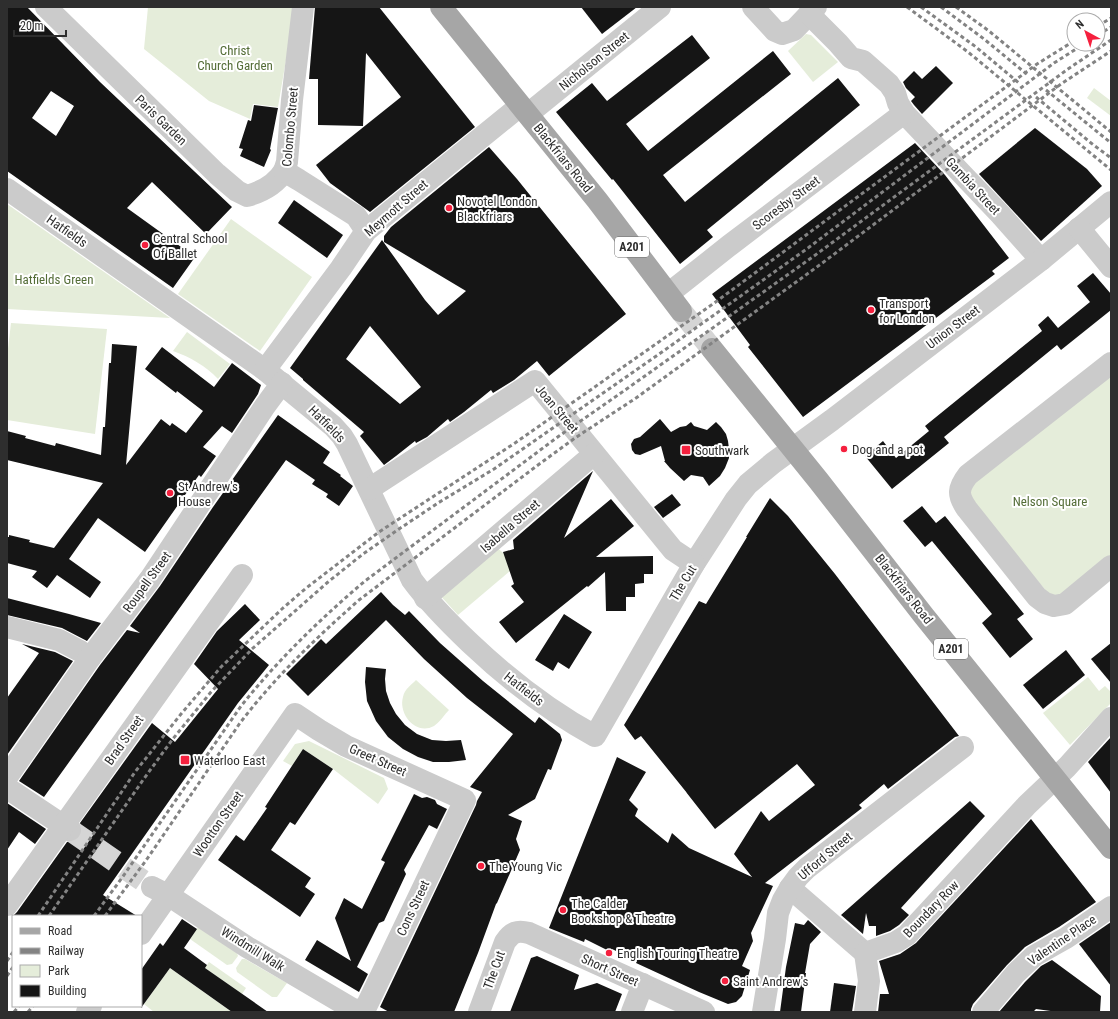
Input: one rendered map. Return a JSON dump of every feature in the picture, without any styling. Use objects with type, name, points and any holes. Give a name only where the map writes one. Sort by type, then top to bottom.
[{"type":"main road","name":"Blackfriars Road","points":[[441,7],[597,200],[681,311]]},
{"type":"main road","name":"Blackfriars Road","points":[[712,349],[792,448],[928,622],[1111,848]]},
{"type":"street","name":"Paris Garden","points":[[46,7],[186,145],[217,174],[237,190],[247,196],[257,193],[267,188],[284,171]]},
{"type":"street","name":"Colombo Street","points":[[303,7],[292,100],[287,162],[284,171],[356,216],[366,231]]},
{"type":"street","name":"Nicholson Street","points":[[524,110],[660,7]]},
{"type":"street","points":[[753,7],[775,31],[782,34],[794,30],[813,10]]},
{"type":"street","name":"Gambia Street","points":[[813,10],[850,58],[863,61],[889,84],[904,112],[1010,224],[1041,260]]},
{"type":"street","name":"Meymott Street","points":[[265,370],[341,268],[366,231],[524,110]]},
{"type":"street","name":"Scoresby Street","points":[[668,294],[904,112]]},
{"type":"street","name":"Hatfields","points":[[7,189],[265,370],[333,426],[347,444],[412,580],[425,598],[452,626],[509,678],[534,698],[567,720],[595,736]]},
{"type":"street","name":"Union Street","points":[[792,448],[832,420],[1041,260],[1111,202]]},
{"type":"street","points":[[1079,228],[1111,267]]},
{"type":"street","points":[[1111,363],[968,475],[962,482],[959,491],[961,501],[964,505],[1037,597],[1045,603],[1054,606],[1065,604],[1111,566]]},
{"type":"street","name":"Joan Street","points":[[369,489],[535,381],[673,550],[694,564]]},
{"type":"street","name":"Roupell Street","points":[[7,777],[90,658],[150,579],[282,383]]},
{"type":"street","name":"The Cut","points":[[595,736],[694,564],[736,499],[755,477],[792,448]]},
{"type":"street","name":"Isabella Street","points":[[425,598],[594,454]]},
{"type":"street","name":"Brad Street","points":[[7,905],[67,828],[198,644],[242,575]]},
{"type":"street","points":[[7,627],[59,640],[90,658]]},
{"type":"street","name":"Greet Street","points":[[295,714],[346,746],[464,800]]},
{"type":"street","name":"Wootton Street","points":[[142,932],[160,891],[295,714]]},
{"type":"street","name":"Boundary Row","points":[[865,953],[896,942],[907,936],[1027,805],[1070,764],[1111,718]]},
{"type":"street","name":"Ufford Street","points":[[763,1012],[778,913],[783,900],[798,877],[807,868],[963,747]]},
{"type":"street","points":[[7,788],[67,828]]},
{"type":"street","name":"Cons Street","points":[[356,1011],[366,1007],[464,800]]},
{"type":"street","points":[[790,888],[865,953],[869,981],[865,1012]]},
{"type":"street","name":"Windmill Walk","points":[[160,891],[247,947],[356,1011]]},
{"type":"street","name":"Valentine Place","points":[[983,1012],[1016,973],[1034,956],[1066,938],[1111,907]]},
{"type":"street","name":"The Cut","points":[[479,1012],[505,942],[515,932]]},
{"type":"street","name":"Short Street","points":[[515,932],[529,933],[704,1012]]},
{"type":"street","points":[[632,1012],[643,984]]},
{"type":"green space","name":"Christ Church Garden","points":[[148,7],[295,7],[278,107],[253,104],[250,119],[209,101],[144,49]]},
{"type":"green space","points":[[806,34],[811,35],[838,62],[813,82],[788,51]]},
{"type":"green space","points":[[1094,88],[1111,101],[1111,116],[1087,98]]},
{"type":"green space","name":"Hatfields Green","points":[[7,204],[170,318],[7,309]]},
{"type":"green space","points":[[231,219],[312,277],[260,351],[178,294]]},
{"type":"green space","points":[[11,323],[107,329],[95,434],[7,420],[7,357]]},
{"type":"green space","points":[[187,332],[230,364],[218,379],[197,362],[173,351]]},
{"type":"green space","name":"Nelson Square","points":[[1111,376],[1111,556],[1062,596],[1052,598],[971,502],[970,486]]},
{"type":"green space","points":[[493,544],[517,565],[458,615],[436,591]]},
{"type":"green space","points":[[1088,677],[1099,691],[1105,686],[1111,692],[1111,703],[1070,745],[1043,713]]},
{"type":"green space","points":[[416,680],[449,710],[434,726],[421,728],[415,726],[410,722],[403,710],[402,704],[404,694]]},
{"type":"green space","points":[[309,741],[384,778],[388,789],[378,804],[333,769],[303,749],[292,766],[283,761],[295,744]]},
{"type":"green space","points":[[198,927],[237,953],[238,956],[232,964],[227,965],[190,939]]},
{"type":"green space","points":[[242,959],[245,959],[287,983],[277,997],[272,997],[237,972],[236,968]]},
{"type":"green space","points":[[209,962],[246,988],[242,994],[205,968]]},
{"type":"green space","points":[[170,968],[232,1012],[154,1012],[144,1004]]},
{"type":"building","points":[[7,7],[27,7],[100,82],[232,207],[206,234],[152,182],[127,208],[195,257],[173,288],[7,171]],"holes":[[[51,91],[74,106],[56,136],[32,118]]]},
{"type":"building","points":[[315,7],[379,7],[475,127],[370,212],[330,183],[316,165],[401,97],[366,53],[363,126],[318,125],[318,79],[309,79]]},
{"type":"building","points":[[581,7],[637,7],[602,34]]},
{"type":"building","points":[[692,35],[710,58],[626,124],[648,151],[773,51],[791,74],[663,175],[685,202],[838,78],[860,105],[707,230],[713,237],[680,264],[613,179],[612,180],[556,112],[592,83],[607,101]]},
{"type":"building","points":[[936,66],[953,83],[922,114],[911,101],[915,97],[906,88],[903,82],[914,71],[922,79]]},
{"type":"building","points":[[254,105],[278,108],[271,150],[264,167],[240,156],[243,149],[239,148],[248,120],[251,121]]},
{"type":"building","points":[[1035,128],[1087,169],[1102,186],[1041,241],[979,174]]},
{"type":"building","points":[[915,143],[945,175],[1009,258],[992,271],[995,274],[803,417],[748,347],[750,345],[712,294]]},
{"type":"building","points":[[489,147],[517,179],[626,314],[549,376],[537,361],[514,380],[493,393],[491,390],[450,422],[448,419],[427,437],[416,443],[415,441],[384,465],[360,436],[364,432],[290,368],[382,240],[425,300],[438,315],[466,291],[384,242],[384,236],[391,227]],"holes":[[[370,326],[421,387],[400,404],[346,359]]]},
{"type":"building","points":[[294,200],[343,235],[327,258],[278,223]]},
{"type":"building","points":[[1093,273],[1111,294],[1111,310],[1061,350],[1057,345],[944,437],[949,443],[892,489],[865,456],[883,441],[896,458],[929,431],[925,426],[1042,331],[1038,325],[1048,316],[1058,328],[1090,302],[1077,286]]},
{"type":"building","points":[[112,344],[137,346],[126,465],[161,419],[170,426],[172,423],[186,433],[203,411],[177,391],[176,393],[145,369],[162,347],[214,387],[232,363],[261,385],[258,394],[232,433],[222,426],[203,447],[216,456],[201,477],[199,475],[145,552],[98,518],[69,559],[101,582],[90,598],[57,575],[47,588],[32,577],[37,571],[7,563],[7,537],[9,537],[9,535],[54,548],[103,483],[7,460],[7,431],[26,436],[25,438],[55,446],[56,443],[101,455],[103,427],[105,427],[109,363],[111,363]]},
{"type":"building","points":[[278,415],[330,452],[323,463],[341,475],[340,476],[353,486],[339,506],[326,497],[328,494],[312,484],[315,480],[286,460],[44,797],[19,781],[100,665],[127,630],[140,633],[130,626],[160,586],[213,507]]},
{"type":"building","name":"Southwark","points":[[660,419],[671,432],[680,427],[686,426],[691,422],[694,426],[707,430],[716,422],[721,427],[726,434],[728,441],[729,458],[720,476],[709,486],[703,477],[691,475],[684,481],[664,461],[661,446],[640,455],[635,454],[632,450],[631,444],[634,439],[640,437]]},
{"type":"building","points":[[593,471],[564,538],[611,499],[634,526],[596,557],[653,556],[653,574],[644,574],[644,583],[635,584],[635,597],[626,597],[626,611],[606,611],[605,572],[516,643],[499,622],[524,602],[511,586],[514,584],[503,552],[514,549],[513,540]]},
{"type":"building","points":[[672,494],[681,505],[663,518],[654,507]]},
{"type":"building","points":[[770,498],[788,516],[835,574],[959,736],[955,737],[888,789],[884,784],[859,805],[862,808],[765,883],[773,886],[751,933],[753,941],[742,966],[750,970],[742,996],[736,1002],[728,1004],[636,963],[637,961],[612,949],[611,952],[585,939],[584,942],[549,928],[617,757],[646,772],[629,800],[638,809],[635,816],[668,843],[672,833],[689,848],[752,877],[734,854],[761,811],[769,821],[815,785],[797,764],[715,829],[641,736],[635,740],[624,725],[699,601],[706,604]]},
{"type":"building","points":[[922,506],[936,523],[945,516],[1024,614],[1017,619],[1033,639],[1010,658],[982,623],[992,614],[932,541],[925,547],[903,521]]},
{"type":"building","points":[[381,592],[405,615],[409,611],[440,643],[483,681],[535,723],[539,717],[560,734],[562,740],[551,770],[548,769],[535,799],[508,815],[522,821],[516,839],[520,850],[496,904],[454,1012],[389,1012],[380,1007],[482,792],[470,787],[513,734],[467,698],[424,659],[386,620],[308,696],[286,674],[321,639],[326,644]]},
{"type":"building","points":[[7,598],[101,623],[87,641],[62,628],[7,615]]},
{"type":"building","points":[[245,604],[260,620],[239,640],[269,665],[238,703],[103,895],[135,915],[14,915],[67,842],[75,841],[80,837],[82,830],[80,823],[152,723],[175,742],[218,689],[194,664],[217,631]]},
{"type":"building","points":[[564,614],[592,632],[569,669],[558,662],[553,671],[535,660]]},
{"type":"building","points":[[1111,643],[1111,683],[1091,659]]},
{"type":"building","points":[[22,644],[55,652],[73,661],[7,755],[7,698],[39,653]]},
{"type":"building","points":[[1066,650],[1085,675],[1043,709],[1023,685]]},
{"type":"building","points":[[366,667],[386,669],[386,691],[390,703],[396,714],[405,725],[417,734],[432,740],[461,740],[466,760],[433,762],[418,757],[403,749],[388,737],[376,721],[367,701],[365,682]]},
{"type":"building","points":[[1111,737],[1111,793],[1088,762]]},
{"type":"building","points":[[303,749],[333,769],[295,825],[290,822],[271,850],[311,878],[305,887],[315,894],[300,917],[218,860],[236,835],[244,841],[267,808],[265,807]]},
{"type":"building","points":[[414,794],[422,798],[427,797],[435,800],[437,804],[447,809],[437,829],[429,825],[404,870],[406,874],[384,921],[379,923],[357,967],[368,974],[359,992],[305,960],[317,940],[351,961],[335,918],[344,898],[362,909],[385,862],[381,860]]},
{"type":"building","points":[[970,801],[985,816],[901,908],[909,915],[899,925],[890,931],[876,936],[876,926],[869,926],[866,913],[863,934],[841,915]]},
{"type":"building","points":[[7,803],[46,829],[35,844],[19,832],[7,850]]},
{"type":"building","points":[[1031,819],[1096,902],[1059,927],[1025,947],[973,1004],[971,1012],[878,1012],[880,994],[889,994],[879,961],[900,954],[916,943]]},
{"type":"building","points":[[182,919],[197,929],[184,948],[207,965],[205,968],[268,1012],[232,1012],[170,968],[142,1007],[142,969],[160,943],[163,946]]},
{"type":"building","points":[[808,920],[821,932],[810,944],[801,1012],[780,1012],[786,967],[795,923],[804,925]]},
{"type":"building","points":[[1111,922],[1111,986],[1079,944]]},
{"type":"building","points":[[537,956],[579,975],[574,990],[597,983],[622,994],[615,1012],[510,1012],[531,958]]},
{"type":"building","points":[[1052,960],[1101,996],[1100,1012],[1058,1012],[1036,1009],[1033,1012],[999,1012],[1041,966]]},
{"type":"building","points":[[834,983],[856,986],[852,1012],[830,1012]]},
{"type":"tunnel","points":[[681,311],[712,349]]},
{"type":"tunnel","points":[[70,830],[152,887]]},
{"type":"railway","points":[[907,7],[968,52],[1111,170]]},
{"type":"railway","points":[[921,7],[976,47],[1019,83]]},
{"type":"railway","points":[[941,7],[984,39],[1029,76]]},
{"type":"railway","points":[[956,7],[989,31],[1111,132]]},
{"type":"railway","points":[[1106,21],[1111,18]]},
{"type":"railway","points":[[1106,30],[1111,27]]},
{"type":"railway","points":[[95,915],[241,706],[285,656],[348,595],[559,436],[814,256],[1068,69],[1111,40]]},
{"type":"railway","points":[[39,915],[135,772],[181,714],[221,667],[305,589],[379,532],[515,443],[717,301],[1037,64],[1066,46]]},
{"type":"railway","points":[[106,915],[147,859],[253,706],[281,674],[359,600],[538,465],[575,438],[636,398],[821,264],[1061,84],[1111,51]]},
{"type":"railway","points":[[50,915],[143,780],[172,740],[211,692],[252,649],[328,582],[363,554],[438,503],[494,469],[808,248],[1054,63],[1071,52]]},
{"type":"railway","points":[[1046,90],[1111,143]]},
{"type":"railway","points":[[1036,97],[1111,158]]},
{"type":"railway","points":[[7,961],[12,954]]},
{"type":"railway","points":[[7,976],[12,968]]},
{"type":"railway","points":[[14,1012],[18,1007]]},
{"type":"railway","points":[[28,1012],[32,1007]]},
{"type":"place","name":"Novotel London Blackfriars","points":[[449,208]]},
{"type":"place","name":"Central School Of Ballet","points":[[145,245]]},
{"type":"place","name":"Transport for London","points":[[871,310]]},
{"type":"place","name":"Dog and a pot","points":[[844,449]]},
{"type":"place","name":"Southwark","points":[[686,450]]},
{"type":"place","name":"St Andrew's House","points":[[170,493]]},
{"type":"place","name":"Waterloo East","points":[[185,760]]},
{"type":"place","name":"The Young Vic","points":[[481,866]]},
{"type":"place","name":"The Calder Bookshop & Theatre","points":[[563,910]]},
{"type":"place","name":"English Touring Theatre","points":[[609,953]]},
{"type":"place","name":"Saint Andrew's","points":[[725,981]]}]
